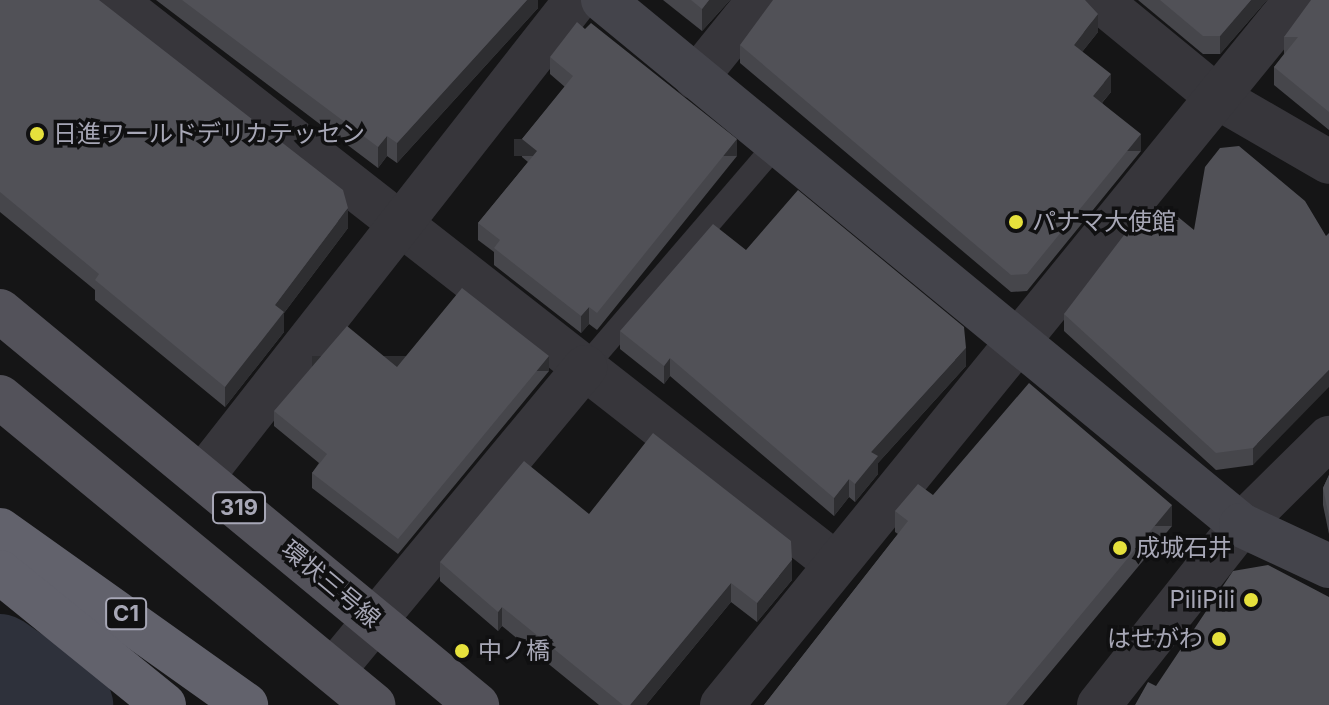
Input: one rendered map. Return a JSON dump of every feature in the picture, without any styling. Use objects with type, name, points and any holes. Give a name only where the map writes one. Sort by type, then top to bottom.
[{"type":"highway","name":"C1","points":[[0,530],[246,705]]},
{"type":"highway","name":"C1","points":[[0,572],[164,705]]},
{"type":"main road","name":"環状三号線","points":[[0,311],[477,705]]},
{"type":"main road","name":"319","points":[[0,397],[373,705]]},
{"type":"street","points":[[114,0],[836,564]]},
{"type":"street","points":[[202,477],[398,221],[576,0]]},
{"type":"street","points":[[603,0],[1241,525],[1329,566]]},
{"type":"street","points":[[696,78],[759,0]]},
{"type":"street","points":[[1099,0],[1217,97],[1329,162]]},
{"type":"street","points":[[722,705],[1021,343],[1296,0]]},
{"type":"street","points":[[333,671],[585,367]]},
{"type":"street","points":[[1099,705],[1241,525],[1329,438]]},
{"type":"lane","points":[[585,367],[777,144]]},
{"type":"building","points":[[0,0],[99,0],[343,190],[348,208],[275,305],[284,312],[225,387],[95,280],[99,274],[0,192]]},
{"type":"building","points":[[182,0],[527,0],[397,143],[387,136],[378,147]]},
{"type":"building","points":[[691,0],[709,0],[702,9]]},
{"type":"building","points":[[773,0],[1085,0],[1098,14],[1074,45],[1111,74],[1093,96],[1141,134],[1027,274],[1011,275],[740,45]]},
{"type":"building","points":[[1160,0],[1251,0],[1220,36],[1203,36]]},
{"type":"building","points":[[1311,0],[1329,0],[1329,112],[1274,67],[1298,37],[1284,37]]},
{"type":"building","points":[[577,22],[585,29],[591,23],[737,139],[597,313],[589,307],[581,316],[494,248],[500,240],[478,223],[537,151],[522,139],[573,76],[550,57]]},
{"type":"building","points":[[1239,146],[1305,201],[1326,236],[1329,233],[1329,370],[1253,448],[1216,453],[1064,314],[1140,214],[1158,228],[1172,212],[1194,230],[1205,167],[1220,148]]},
{"type":"building","points":[[798,190],[964,327],[966,348],[871,452],[878,456],[855,484],[849,479],[834,498],[670,358],[664,366],[620,331],[713,224],[746,250]]},
{"type":"building","points":[[462,288],[549,356],[398,539],[312,473],[327,454],[274,411],[347,326],[397,367]]},
{"type":"building","points":[[1029,383],[1172,505],[1006,705],[764,705],[908,521],[895,511],[918,484],[933,495]]},
{"type":"building","points":[[653,433],[791,541],[792,560],[757,603],[731,583],[630,705],[623,705],[502,607],[498,612],[440,562],[524,461],[589,514]]},
{"type":"building","points":[[1329,475],[1329,517],[1323,488]]},
{"type":"building","points":[[1268,565],[1329,597],[1329,705],[1135,705],[1148,682],[1156,686],[1233,571]]},
{"type":"waterway","points":[[0,655],[72,705]]},
{"type":"place","name":"日進ワールドデリカテッセン","points":[[37,134]]},
{"type":"place","name":"パナマ大使館","points":[[1016,222]]},
{"type":"place","name":"成城石井","points":[[1120,548]]},
{"type":"place","name":"PiliPili","points":[[1251,600]]},
{"type":"place","name":"はせがわ","points":[[1219,639]]},
{"type":"place","name":"中ノ橋","points":[[462,651]]}]
